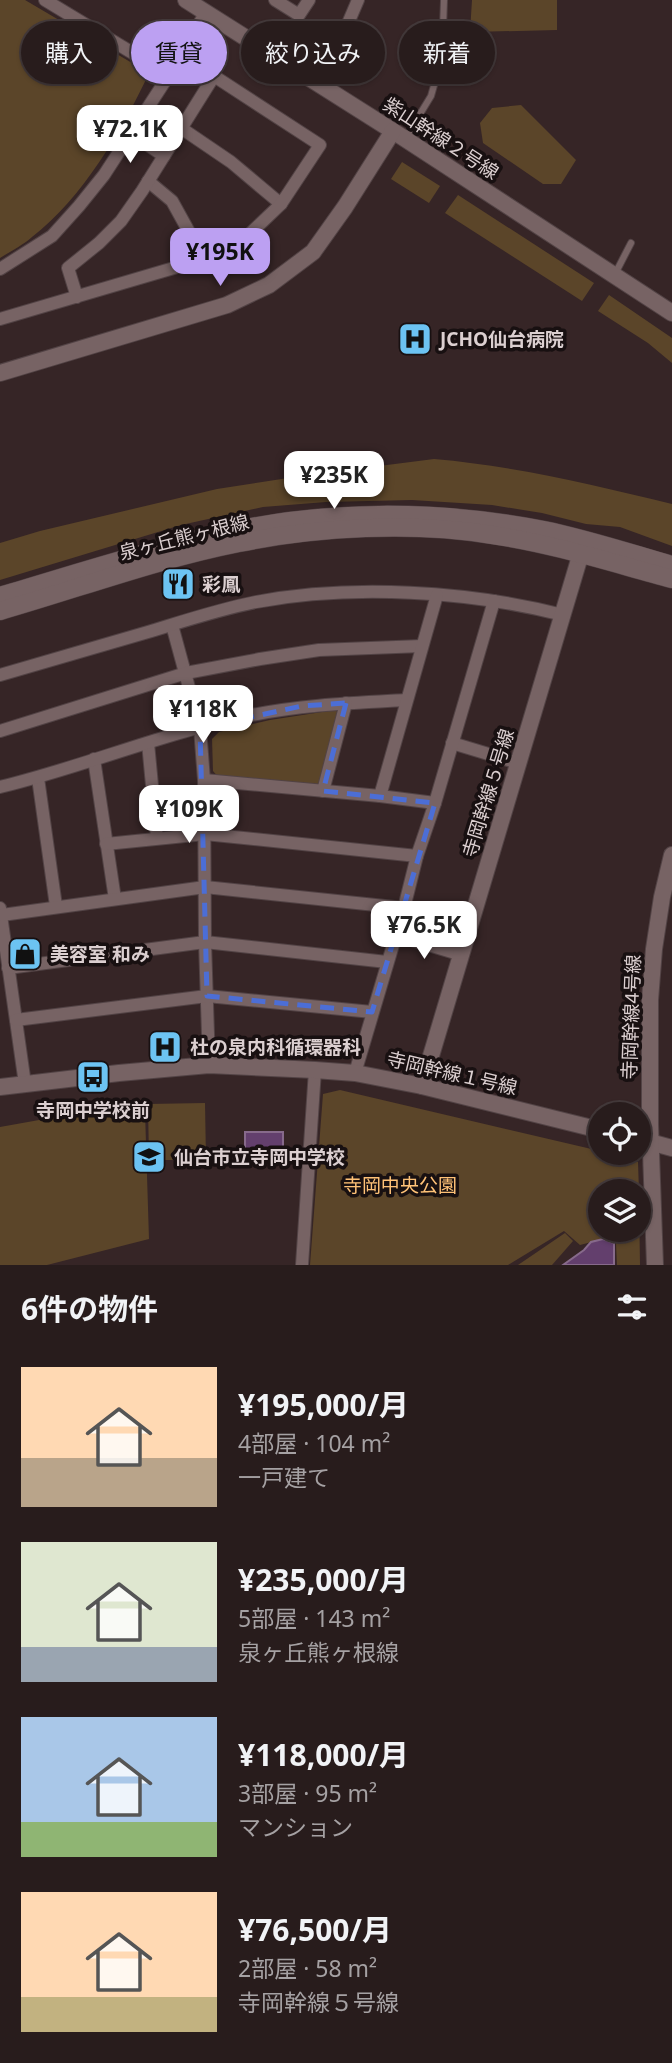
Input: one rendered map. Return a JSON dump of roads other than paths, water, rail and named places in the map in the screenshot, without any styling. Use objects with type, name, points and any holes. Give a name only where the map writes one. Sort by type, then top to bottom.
[{"type":"main road","name":"泉ヶ丘熊ヶ根線","points":[[0,596],[216,534],[345,516],[399,515],[494,522],[544,530],[672,565]]},
{"type":"main road","name":"泉ヶ丘熊ヶ根線","points":[[0,611],[142,567],[240,542],[297,534],[378,528],[501,536],[581,553],[672,579]]},
{"type":"street","points":[[45,0],[131,52]]},
{"type":"street","name":"紫山幹線２号線","points":[[186,0],[241,34]]},
{"type":"street","points":[[275,0],[299,15],[309,0]]},
{"type":"street","points":[[349,21],[358,0]]},
{"type":"street","points":[[201,21],[206,12]]},
{"type":"street","points":[[0,319],[77,297],[201,260],[239,244],[281,204],[320,145],[214,76],[121,221],[68,268],[77,297]]},
{"type":"street","points":[[0,269],[52,236],[79,206],[104,175],[163,84]]},
{"type":"street","name":"紫山幹線２号線","points":[[320,84],[672,313]]},
{"type":"street","points":[[181,128],[230,162],[281,204]]},
{"type":"street","points":[[130,133],[164,156]]},
{"type":"street","points":[[0,373],[228,305],[269,285],[313,252],[399,135]]},
{"type":"street","points":[[148,181],[172,201],[201,260]]},
{"type":"street","name":"寺岡幹線５号線","points":[[422,1086],[581,553]]},
{"type":"street","points":[[0,676],[172,625],[258,602],[291,598],[348,593],[437,595],[520,604],[563,615]]},
{"type":"street","points":[[380,796],[437,595]]},
{"type":"street","points":[[355,1073],[494,601]]},
{"type":"street","points":[[172,625],[200,728],[204,780],[209,1065]]},
{"type":"street","points":[[0,731],[186,673],[319,650],[422,646]]},
{"type":"street","points":[[0,787],[244,716],[302,706],[406,700]]},
{"type":"street","points":[[323,791],[346,703]]},
{"type":"street","points":[[148,743],[157,838]]},
{"type":"street","points":[[452,743],[518,764]]},
{"type":"street","points":[[94,759],[115,900]]},
{"type":"street","points":[[38,778],[57,906]]},
{"type":"street","points":[[204,780],[435,803]]},
{"type":"street","points":[[107,844],[205,834],[417,856]]},
{"type":"street","name":"寺岡幹線4号線","points":[[646,1102],[654,949],[672,855]]},
{"type":"street","points":[[25,1084],[1,911],[115,900],[205,887],[404,908]]},
{"type":"street","points":[[395,935],[461,955]]},
{"type":"street","points":[[8,968],[205,942],[387,962]]},
{"type":"street","points":[[16,1020],[207,996],[372,1012]]},
{"type":"street","name":"寺岡幹線１号線","points":[[0,1087],[209,1065],[314,1070],[355,1073],[422,1086],[588,1127]]},
{"type":"street","points":[[302,1265],[314,1070]]},
{"type":"street","points":[[651,1143],[672,1148]]},
{"type":"street","name":"寺岡幹線4号線","points":[[647,1165],[655,1265]]},
{"type":"lane","points":[[399,135],[431,96],[442,57],[444,0]]},
{"type":"lane","points":[[614,275],[631,243]]},
{"type":"place","name":"JCHO仙台病院","points":[[415,339]]},
{"type":"place","name":"彩鳳","points":[[178,584]]},
{"type":"place","name":"美容室 和み","points":[[25,954]]},
{"type":"place","name":"杜の泉内科循環器科","points":[[165,1047]]},
{"type":"place","name":"寺岡中学校前","points":[[93,1077]]},
{"type":"place","name":"仙台市立寺岡中学校","points":[[149,1157]]},
{"type":"park label","name":"寺岡中央公園","points":[[400,1185]]}]
